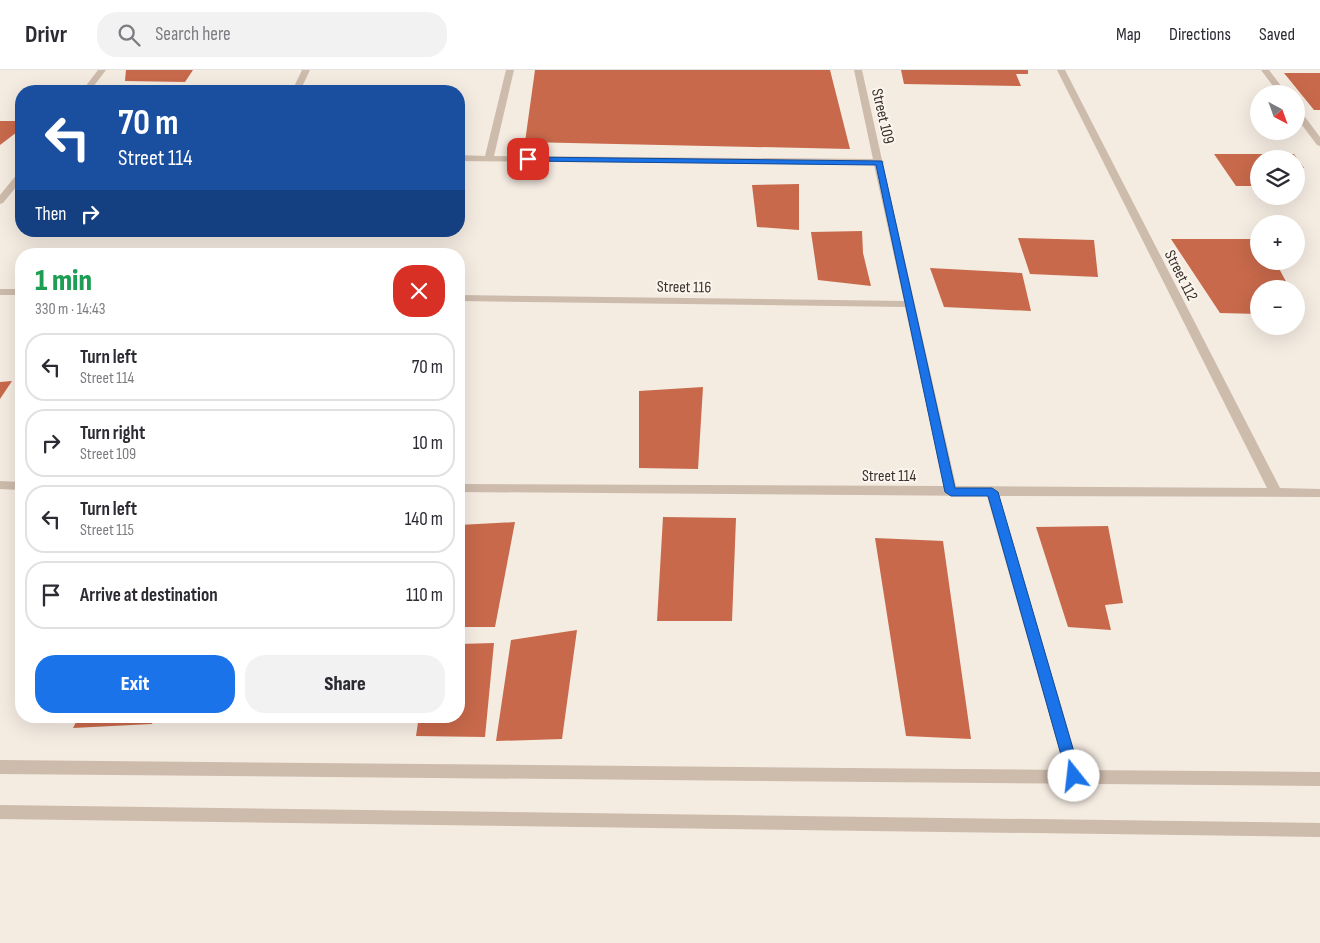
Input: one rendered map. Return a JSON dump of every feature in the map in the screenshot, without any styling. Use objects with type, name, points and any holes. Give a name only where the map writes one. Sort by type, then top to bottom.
[{"type":"street","points":[[91,85],[102,70]]},
{"type":"street","points":[[299,85],[306,70]]},
{"type":"street","points":[[489,159],[510,70]]},
{"type":"street","name":"Street 109","points":[[858,70],[880,162],[951,492]]},
{"type":"street","name":"Street 112","points":[[1061,70],[1276,493]]},
{"type":"street","points":[[1265,70],[1276,85]]},
{"type":"street","points":[[1305,122],[1320,122]]},
{"type":"street","points":[[1305,123],[1320,143]]},
{"type":"street","points":[[465,158],[880,162]]},
{"type":"street","points":[[0,202],[15,183]]},
{"type":"street","points":[[0,292],[15,292]]},
{"type":"street","name":"Street 116","points":[[465,298],[910,304]]},
{"type":"street","points":[[0,485],[15,486]]},
{"type":"street","name":"Street 114","points":[[465,488],[1320,493]]},
{"type":"street","points":[[992,492],[1074,776]]},
{"type":"street","points":[[0,767],[1320,778]]},
{"type":"street","points":[[0,812],[1320,830]]},
{"type":"building","points":[[126,70],[193,70],[185,82],[125,81]]},
{"type":"building","points":[[535,70],[830,70],[850,149],[525,142]]},
{"type":"building","points":[[901,70],[1028,70],[1028,74],[1016,74],[1021,86],[904,84]]},
{"type":"building","points":[[1284,73],[1320,73],[1320,110],[1314,110],[1305,99],[1305,85],[1294,85]]},
{"type":"building","points":[[0,121],[15,121],[15,134],[0,145]]},
{"type":"building","points":[[1214,154],[1250,154],[1250,186],[1236,186]]},
{"type":"building","points":[[799,184],[799,230],[757,227],[752,185]]},
{"type":"building","points":[[862,231],[863,253],[871,286],[818,280],[811,232]]},
{"type":"building","points":[[1018,238],[1094,240],[1098,277],[1030,274]]},
{"type":"building","points":[[1171,239],[1250,239],[1250,270],[1280,270],[1285,280],[1250,280],[1250,314],[1220,313]]},
{"type":"building","points":[[930,268],[1022,273],[1031,311],[944,307]]},
{"type":"building","points":[[12,381],[0,399],[0,382]]},
{"type":"building","points":[[703,387],[698,469],[639,468],[639,391]]},
{"type":"building","points":[[663,517],[736,518],[732,621],[657,621]]},
{"type":"building","points":[[515,522],[495,627],[465,627],[465,525]]},
{"type":"building","points":[[1108,526],[1123,603],[1105,605],[1111,630],[1068,627],[1036,527]]},
{"type":"building","points":[[875,538],[943,541],[971,739],[906,736]]},
{"type":"building","points":[[577,630],[562,739],[496,741],[511,640]]},
{"type":"building","points":[[494,643],[485,737],[416,736],[418,723],[465,723],[465,644]]},
{"type":"building","points":[[76,723],[152,723],[152,724],[73,728]]},
{"type":"route","points":[[528,159],[880,162],[951,492],[992,492],[1074,776]]}]
